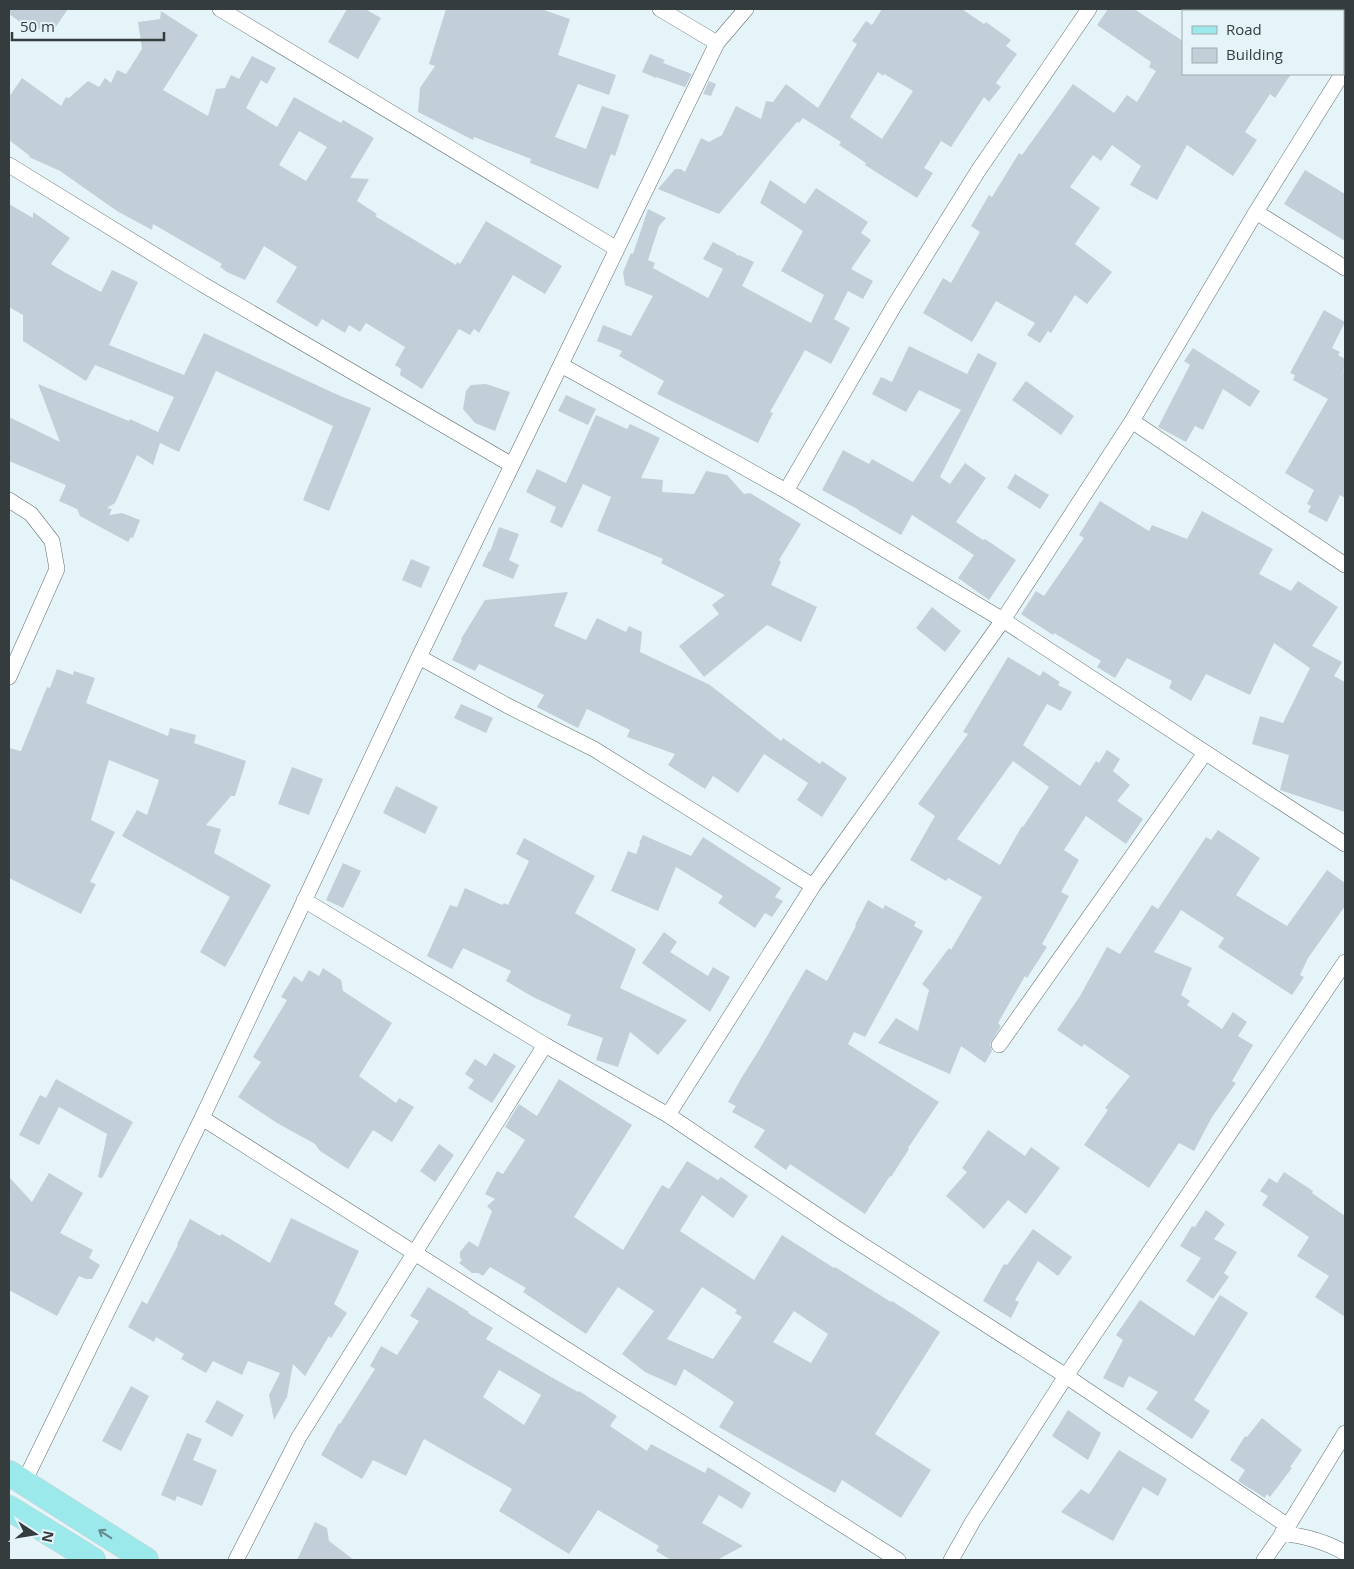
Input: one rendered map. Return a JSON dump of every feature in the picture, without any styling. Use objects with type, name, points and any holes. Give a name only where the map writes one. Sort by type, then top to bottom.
[{"type":"main road","points":[[16,1478],[146,1560]]},
{"type":"main road","points":[[9,1508],[93,1560]]},
{"type":"street","points":[[220,9],[617,249]]},
{"type":"street","points":[[660,9],[717,43]]},
{"type":"street","points":[[16,1478],[202,1118],[419,657],[717,43],[746,9]]},
{"type":"street","points":[[786,491],[894,306],[968,188],[1089,9]]},
{"type":"street","points":[[668,1115],[813,886],[1003,620],[1132,420],[1256,212],[1342,75]]},
{"type":"street","points":[[9,165],[202,284],[512,465]]},
{"type":"street","points":[[1256,212],[1345,268]]},
{"type":"street","points":[[561,366],[786,491],[1003,620],[1345,844]]},
{"type":"street","points":[[1132,420],[1345,564]]},
{"type":"street","points":[[9,500],[31,514],[52,541],[57,569],[9,677]]},
{"type":"street","points":[[419,657],[508,706],[594,748],[813,886]]},
{"type":"street","points":[[1000,1045],[1205,753]]},
{"type":"street","points":[[304,900],[545,1045],[668,1115],[844,1234],[1066,1376],[1285,1530],[1334,1546],[1345,1553]]},
{"type":"street","points":[[951,1560],[973,1521],[1066,1376],[1345,962]]},
{"type":"street","points":[[236,1560],[299,1436],[545,1045]]},
{"type":"street","points":[[202,1118],[898,1560]]},
{"type":"street","points":[[1264,1560],[1285,1530],[1345,1433]]},
{"type":"building","points":[[9,9],[68,9],[55,28],[31,30],[9,14]]},
{"type":"building","points":[[347,9],[365,9],[381,18],[358,59],[328,42]]},
{"type":"building","points":[[446,9],[541,9],[570,19],[558,55],[616,75],[609,95],[578,84],[555,137],[586,149],[602,106],[629,115],[615,156],[611,154],[598,189],[530,163],[531,159],[474,137],[473,140],[418,112],[420,88],[435,66],[429,64]]},
{"type":"building","points":[[882,9],[962,9],[984,24],[986,22],[1011,40],[1006,46],[1017,54],[996,83],[1001,87],[989,102],[984,97],[951,147],[941,141],[924,168],[933,173],[917,198],[865,165],[866,163],[839,145],[841,142],[803,118],[799,123],[797,122],[719,214],[658,189],[675,169],[681,169],[685,172],[701,138],[709,142],[722,135],[736,106],[761,119],[766,101],[773,102],[786,84],[818,108],[857,44],[852,41],[866,21],[872,25]],"holes":[[[878,72],[883,76],[884,74],[913,91],[882,139],[850,117]]]},
{"type":"building","points":[[1108,9],[1134,9],[1182,40],[1182,75],[1290,75],[1275,98],[1270,94],[1245,132],[1257,140],[1233,176],[1187,145],[1157,200],[1130,185],[1141,166],[1112,145],[1101,161],[1093,155],[1070,187],[1100,208],[1075,244],[1112,272],[1087,304],[1075,295],[1051,333],[1048,331],[1040,343],[1027,335],[1035,323],[996,301],[972,342],[923,313],[943,278],[951,283],[980,232],[971,226],[989,195],[992,197],[1019,153],[1022,155],[1073,84],[1114,113],[1127,95],[1137,102],[1156,71],[1149,67],[1151,62],[1097,25]]},
{"type":"building","points":[[161,11],[198,35],[163,90],[208,116],[216,89],[225,88],[231,75],[239,79],[252,56],[276,68],[267,84],[261,80],[246,108],[277,127],[294,97],[341,123],[343,120],[374,138],[350,178],[369,179],[357,201],[377,214],[375,216],[456,265],[457,262],[460,264],[486,221],[562,266],[545,294],[513,275],[479,333],[474,329],[470,335],[459,329],[422,389],[400,375],[401,369],[395,365],[405,347],[366,323],[360,332],[349,325],[345,333],[322,319],[317,327],[276,302],[297,267],[264,246],[245,280],[227,272],[220,267],[222,264],[153,224],[152,230],[117,211],[60,171],[29,157],[9,140],[9,97],[22,78],[61,106],[66,97],[69,98],[88,81],[99,87],[105,78],[111,83],[117,70],[126,74],[142,49],[138,22],[160,19]],"holes":[[[299,131],[327,147],[306,181],[279,165]]]},
{"type":"building","points":[[650,54],[665,60],[663,63],[692,74],[685,87],[642,72]]},
{"type":"building","points":[[709,81],[716,84],[711,96],[703,94]]},
{"type":"building","points":[[1305,170],[1345,194],[1345,241],[1284,204]]},
{"type":"building","points":[[770,180],[805,204],[816,188],[868,222],[861,233],[871,240],[851,269],[873,281],[863,299],[848,291],[834,319],[850,328],[831,364],[805,350],[770,412],[773,413],[758,443],[657,394],[664,381],[619,356],[622,351],[597,341],[603,325],[631,336],[653,296],[625,285],[623,272],[631,253],[633,254],[648,209],[666,218],[659,226],[648,260],[655,263],[653,268],[708,298],[723,269],[703,259],[713,242],[738,256],[754,262],[742,286],[811,323],[824,295],[781,271],[803,231],[760,203]]},
{"type":"building","points":[[9,204],[33,218],[33,212],[70,238],[51,264],[64,272],[101,292],[112,270],[138,282],[109,345],[184,375],[204,333],[338,395],[371,408],[329,511],[303,500],[333,426],[216,371],[179,452],[160,443],[153,465],[137,455],[115,503],[107,508],[112,509],[109,515],[122,513],[140,520],[133,538],[131,537],[128,542],[80,516],[77,509],[59,501],[66,485],[9,461],[9,417],[60,442],[38,384],[129,421],[130,419],[158,432],[174,397],[95,365],[86,381],[23,341],[23,315],[9,307]]},
{"type":"building","points":[[1324,310],[1345,322],[1332,348],[1340,352],[1338,355],[1345,359],[1345,367],[1339,378],[1345,368],[1345,498],[1340,495],[1327,522],[1308,512],[1311,506],[1307,504],[1314,490],[1285,473],[1328,399],[1293,380],[1295,375],[1290,373]]},
{"type":"building","points":[[909,346],[967,374],[978,353],[997,363],[940,477],[950,484],[965,463],[986,478],[956,522],[1016,560],[989,600],[958,578],[974,555],[912,515],[901,535],[822,490],[843,450],[869,464],[872,459],[913,482],[961,410],[919,390],[906,412],[872,394],[881,377],[892,382]]},
{"type":"building","points":[[1193,348],[1260,391],[1250,407],[1223,389],[1203,430],[1195,426],[1186,442],[1158,427],[1190,365],[1184,361]]},
{"type":"building","points":[[1026,381],[1074,416],[1061,435],[1012,400]]},
{"type":"building","points":[[486,384],[510,392],[495,431],[475,423],[463,409],[466,391],[471,385]]},
{"type":"building","points":[[566,395],[596,409],[588,425],[558,411]]},
{"type":"building","points":[[596,415],[627,429],[630,424],[660,438],[641,478],[663,480],[662,492],[694,494],[706,471],[727,475],[744,494],[750,493],[801,524],[779,560],[781,562],[771,585],[817,607],[801,642],[767,625],[704,677],[679,646],[719,614],[712,605],[725,595],[661,563],[663,559],[597,531],[611,497],[583,484],[562,528],[550,522],[556,507],[526,492],[537,469],[566,483]]},
{"type":"building","points":[[1015,474],[1049,495],[1040,509],[1007,488]]},
{"type":"building","points":[[1100,501],[1149,531],[1152,525],[1187,539],[1202,511],[1273,549],[1259,574],[1291,591],[1298,581],[1338,607],[1312,646],[1342,662],[1334,676],[1345,682],[1345,812],[1280,790],[1289,755],[1252,744],[1260,716],[1283,723],[1310,668],[1274,643],[1250,695],[1206,674],[1191,701],[1169,688],[1172,681],[1127,658],[1115,678],[1097,667],[1101,661],[1054,633],[1053,635],[1021,614],[1036,591],[1044,596],[1084,538],[1079,535]]},
{"type":"building","points":[[499,527],[519,534],[509,560],[519,565],[513,579],[482,566],[490,552]]},
{"type":"building","points":[[411,559],[430,567],[421,588],[402,580]]},
{"type":"building","points":[[568,592],[554,626],[586,640],[597,618],[626,632],[629,626],[642,632],[640,652],[710,685],[781,741],[783,738],[820,764],[822,761],[847,778],[822,817],[797,800],[808,783],[764,754],[738,793],[713,776],[705,789],[668,765],[675,754],[627,737],[630,730],[587,709],[578,728],[537,707],[544,695],[479,664],[475,671],[452,660],[461,639],[485,600]]},
{"type":"building","points":[[932,607],[961,631],[945,652],[916,628]]},
{"type":"building","points":[[1008,657],[1040,676],[1043,671],[1060,682],[1058,685],[1072,692],[1061,711],[1047,704],[1023,745],[1080,786],[1096,761],[1099,763],[1107,750],[1120,759],[1113,771],[1130,785],[1117,801],[1143,819],[1126,844],[1086,816],[1064,850],[1079,860],[1061,892],[1069,896],[1042,944],[1047,947],[1027,978],[1025,976],[998,1023],[1001,1026],[990,1044],[992,1051],[985,1063],[961,1046],[950,1074],[878,1043],[896,1018],[918,1031],[929,990],[922,984],[949,948],[951,950],[982,897],[948,878],[946,881],[910,860],[935,816],[918,804],[968,734],[963,732]],"holes":[[[1013,761],[1049,787],[1022,826],[1000,865],[957,839]]]},
{"type":"building","points":[[57,669],[73,675],[74,671],[95,678],[86,703],[168,736],[170,728],[196,735],[194,743],[246,761],[235,796],[231,796],[206,825],[221,829],[214,853],[271,885],[225,967],[200,952],[230,897],[122,836],[137,810],[147,815],[159,780],[109,760],[91,820],[115,832],[90,882],[96,884],[81,914],[9,878],[9,748],[21,751],[47,687],[50,688]]},
{"type":"building","points":[[461,704],[493,718],[486,733],[454,718]]},
{"type":"building","points":[[292,767],[323,779],[309,815],[278,804]]},
{"type":"building","points":[[396,786],[438,807],[425,834],[383,813]]},
{"type":"building","points":[[1218,830],[1260,858],[1236,895],[1287,926],[1327,870],[1345,883],[1345,906],[1308,958],[1300,975],[1304,977],[1292,995],[1218,947],[1224,938],[1181,910],[1154,952],[1192,968],[1181,995],[1190,1001],[1187,1005],[1222,1029],[1233,1012],[1247,1022],[1238,1036],[1253,1045],[1232,1081],[1236,1083],[1212,1117],[1194,1151],[1179,1143],[1149,1188],[1084,1145],[1108,1110],[1105,1108],[1130,1076],[1084,1044],[1082,1047],[1057,1030],[1080,996],[1107,947],[1120,954],[1152,905],[1158,909],[1206,837],[1211,840]]},
{"type":"building","points":[[643,835],[691,856],[703,837],[781,888],[775,897],[783,901],[772,917],[765,913],[755,928],[718,903],[723,896],[676,867],[658,911],[611,891],[628,851],[636,854]]},
{"type":"building","points":[[524,838],[595,876],[575,913],[636,949],[620,988],[687,1020],[658,1055],[630,1032],[618,1067],[596,1060],[603,1038],[567,1025],[571,1015],[533,997],[506,981],[511,971],[463,948],[452,969],[427,956],[450,905],[457,907],[465,888],[502,905],[504,903],[508,905],[529,861],[516,854]]},
{"type":"building","points":[[343,863],[361,871],[343,908],[326,900]]},
{"type":"building","points":[[868,900],[883,909],[885,905],[916,922],[914,926],[923,931],[865,1037],[854,1032],[848,1044],[939,1102],[865,1214],[790,1164],[786,1170],[754,1147],[765,1130],[732,1112],[736,1106],[728,1102],[806,969],[827,981]]},
{"type":"building","points":[[664,932],[677,942],[670,952],[708,976],[713,967],[730,977],[710,1012],[642,963]]},
{"type":"building","points":[[323,968],[341,980],[343,991],[392,1023],[359,1076],[396,1103],[399,1098],[414,1107],[392,1142],[373,1130],[348,1169],[320,1151],[315,1144],[277,1123],[238,1097],[261,1062],[253,1057],[287,1000],[281,997],[294,976],[302,982],[309,970],[319,976]]},
{"type":"building","points":[[494,1053],[516,1066],[492,1103],[468,1088],[474,1080],[465,1074],[475,1059],[486,1066]]},
{"type":"building","points":[[56,1079],[133,1122],[102,1178],[98,1177],[107,1134],[59,1107],[39,1145],[19,1135],[40,1095],[46,1098]]},
{"type":"building","points":[[559,1079],[632,1125],[574,1217],[623,1250],[662,1185],[669,1189],[687,1161],[718,1180],[721,1177],[748,1196],[733,1218],[702,1195],[680,1231],[754,1280],[782,1235],[940,1332],[875,1434],[931,1470],[901,1518],[842,1480],[835,1493],[719,1427],[734,1402],[684,1369],[676,1386],[645,1372],[622,1354],[654,1311],[618,1287],[586,1334],[523,1292],[526,1288],[490,1267],[483,1276],[478,1273],[472,1273],[459,1263],[462,1260],[460,1252],[469,1241],[478,1247],[492,1211],[487,1206],[495,1199],[485,1194],[497,1171],[503,1174],[525,1140],[505,1127],[519,1104],[537,1116]],"holes":[[[702,1287],[737,1310],[735,1313],[742,1317],[713,1359],[667,1339]],[[794,1311],[828,1334],[811,1363],[773,1342]]]},
{"type":"building","points":[[988,1130],[1025,1156],[1031,1147],[1060,1168],[1026,1214],[1008,1200],[984,1229],[946,1196],[967,1172],[962,1168]]},
{"type":"building","points":[[439,1144],[454,1155],[435,1182],[420,1171]]},
{"type":"building","points":[[1284,1172],[1313,1191],[1312,1193],[1345,1216],[1345,1317],[1315,1297],[1329,1276],[1297,1256],[1309,1237],[1262,1205],[1268,1196],[1260,1191],[1269,1178],[1277,1183]]},
{"type":"building","points":[[49,1173],[83,1193],[60,1233],[93,1250],[89,1258],[100,1265],[92,1279],[79,1276],[57,1316],[9,1290],[9,1177],[32,1202]]},
{"type":"building","points":[[1206,1210],[1225,1224],[1214,1239],[1237,1252],[1224,1273],[1229,1277],[1213,1299],[1186,1281],[1201,1258],[1180,1246],[1192,1226],[1195,1227]]},
{"type":"building","points":[[291,1218],[359,1251],[334,1304],[347,1313],[331,1338],[329,1336],[305,1376],[293,1364],[287,1397],[274,1420],[269,1395],[280,1373],[248,1361],[242,1375],[213,1361],[206,1373],[181,1359],[184,1354],[156,1337],[154,1342],[128,1327],[142,1301],[147,1304],[190,1219],[220,1236],[222,1234],[270,1263]]},
{"type":"building","points":[[1033,1229],[1072,1257],[1058,1276],[1038,1261],[1015,1300],[1019,1302],[1011,1318],[983,1301],[1004,1264],[1007,1265]]},
{"type":"building","points":[[428,1287],[493,1328],[486,1339],[579,1391],[617,1416],[610,1426],[647,1451],[651,1444],[705,1473],[708,1467],[751,1493],[742,1509],[719,1495],[702,1523],[743,1546],[717,1560],[671,1560],[656,1551],[659,1546],[598,1510],[569,1554],[499,1511],[512,1489],[424,1439],[406,1476],[373,1460],[362,1479],[321,1455],[339,1423],[375,1369],[370,1366],[381,1346],[397,1355],[419,1321],[410,1316]],"holes":[[[499,1370],[541,1395],[524,1425],[483,1397]]]},
{"type":"building","points":[[1220,1295],[1248,1313],[1194,1400],[1210,1411],[1192,1439],[1146,1409],[1158,1392],[1129,1376],[1123,1388],[1103,1378],[1123,1340],[1116,1335],[1140,1300],[1194,1336]]},
{"type":"building","points":[[131,1386],[149,1396],[121,1451],[102,1441]]},
{"type":"building","points":[[217,1400],[244,1415],[232,1437],[205,1422]]},
{"type":"building","points":[[1068,1410],[1101,1433],[1088,1460],[1052,1436]]},
{"type":"building","points":[[1262,1418],[1302,1450],[1290,1467],[1292,1468],[1270,1497],[1267,1494],[1265,1498],[1238,1481],[1245,1470],[1230,1460],[1245,1436],[1247,1437]]},
{"type":"building","points":[[187,1433],[202,1439],[193,1460],[217,1470],[202,1506],[177,1496],[175,1501],[161,1495]]},
{"type":"building","points":[[1119,1450],[1167,1479],[1158,1496],[1143,1487],[1113,1541],[1061,1512],[1081,1489],[1089,1494]]},
{"type":"building","points":[[315,1522],[327,1528],[329,1541],[354,1560],[297,1560]]}]
